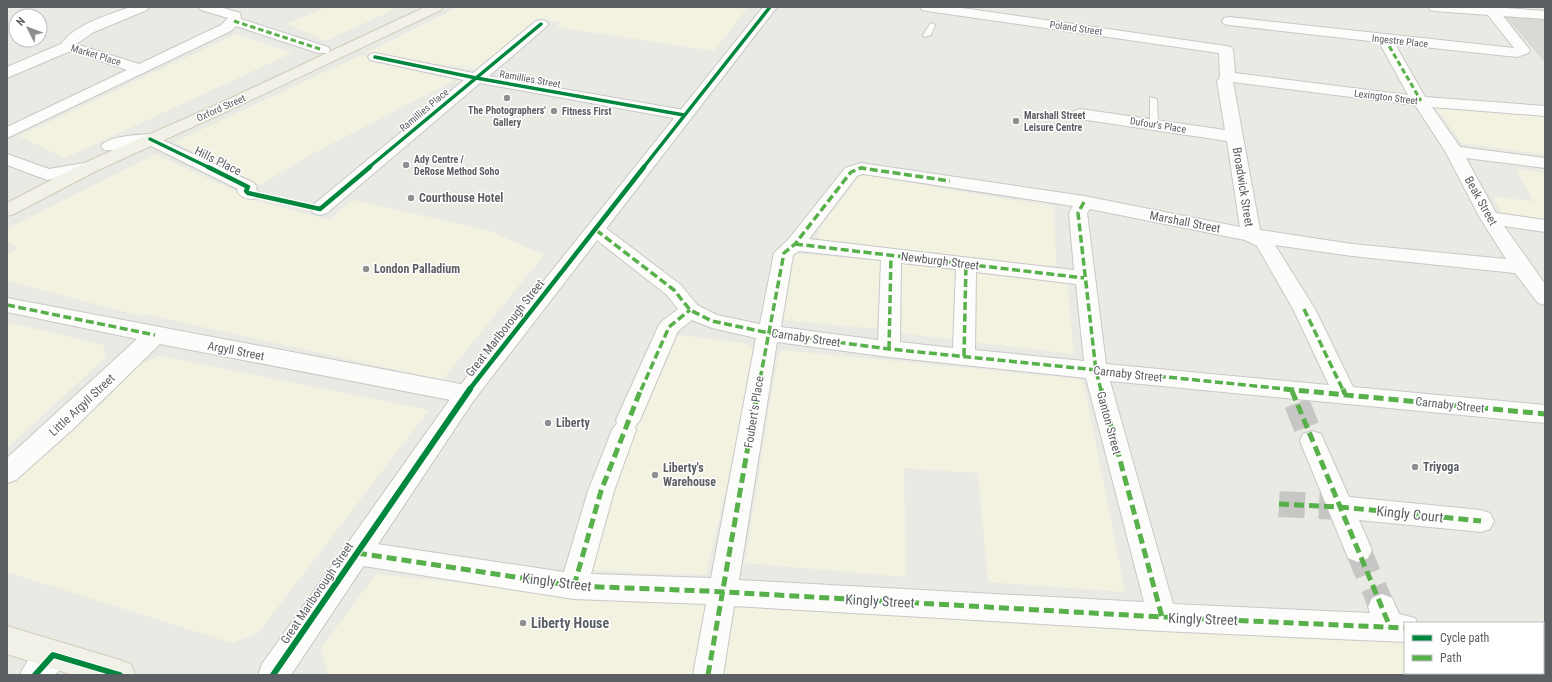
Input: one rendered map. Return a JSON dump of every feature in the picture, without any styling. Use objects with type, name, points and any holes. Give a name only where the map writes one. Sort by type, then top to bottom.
[{"type":"main road","name":"Oxford Street","points":[[7,194],[418,7]]},
{"type":"main road","name":"Oxford Street","points":[[7,210],[90,167],[346,50],[436,7]]},
{"type":"main road","points":[[7,640],[44,665],[120,675]]},
{"type":"street","name":"Market Place","points":[[139,69],[77,48],[66,47],[69,41],[82,32],[142,7]]},
{"type":"street","points":[[206,7],[235,16],[234,21],[323,50]]},
{"type":"street","name":"Great Marlborough Street","points":[[273,675],[466,394],[596,230],[684,114],[770,7]]},
{"type":"street","points":[[1435,7],[1545,15]]},
{"type":"street","name":"Poland Street","points":[[934,10],[1228,30]]},
{"type":"street","name":"Ingestre Place","points":[[1228,30],[1385,39],[1517,53],[1523,50],[1493,12]]},
{"type":"street","name":"Market Place","points":[[7,133],[226,28],[234,21]]},
{"type":"street","name":"Ramillies Place","points":[[320,209],[541,24]]},
{"type":"street","name":"Broadwick Street","points":[[1228,30],[1228,77],[1225,81],[1251,235],[1264,242],[1304,309],[1345,394]]},
{"type":"street","name":"Beak Street","points":[[1385,39],[1421,101],[1454,151],[1489,218],[1545,298]]},
{"type":"street","points":[[7,73],[66,47]]},
{"type":"street","name":"Ramillies Street","points":[[375,57],[476,78],[684,114]]},
{"type":"street","name":"Lexington Street","points":[[1228,77],[1421,101],[1545,111]]},
{"type":"street","name":"Dufour's Place","points":[[1080,114],[1235,137]]},
{"type":"street","name":"Hills Place","points":[[110,146],[131,140],[150,139],[248,187],[246,191],[251,194]]},
{"type":"street","points":[[1454,151],[1545,163]]},
{"type":"street","points":[[7,159],[47,175],[90,167]]},
{"type":"street","name":"Marshall Street","points":[[851,172],[861,168],[950,181],[1084,202],[1251,235],[1405,257],[1522,267]]},
{"type":"street","name":"Foubert's Place","points":[[708,675],[768,333],[784,253],[795,244],[851,172]]},
{"type":"street","name":"Ganton Street","points":[[1084,202],[1078,214],[1084,278],[1096,371],[1162,617]]},
{"type":"street","points":[[1489,218],[1545,226]]},
{"type":"street","points":[[574,586],[601,491],[626,425],[669,327],[690,310],[674,290],[596,230]]},
{"type":"street","name":"Newburgh Street","points":[[795,244],[1084,278]]},
{"type":"street","points":[[889,349],[891,255]]},
{"type":"street","points":[[964,356],[966,264]]},
{"type":"street","name":"Argyll Street","points":[[7,305],[155,335],[466,394]]},
{"type":"street","name":"Carnaby Street","points":[[690,310],[712,321],[768,333],[889,349],[1096,371],[1295,397],[1345,394],[1545,414]]},
{"type":"street","name":"Little Argyll Street","points":[[7,473],[63,423],[155,335]]},
{"type":"street","points":[[1312,441],[1358,550]]},
{"type":"street","name":"Kingly Court","points":[[1340,507],[1481,521]]},
{"type":"street","name":"Kingly Street","points":[[357,553],[574,586],[723,592],[1162,617],[1392,620]]},
{"type":"lane","points":[[927,36],[932,25]]},
{"type":"lane","points":[[323,50],[346,50]]},
{"type":"lane","points":[[1153,100],[1154,125]]},
{"type":"shaded area","points":[[327,7],[399,7],[326,41],[286,24]]},
{"type":"shaded area","points":[[458,7],[748,7],[714,51],[557,27],[561,22],[539,19],[476,69],[366,53]]},
{"type":"shaded area","points":[[1503,14],[1545,17],[1545,61],[1543,60]]},
{"type":"shaded area","points":[[236,34],[292,53],[65,158],[19,136]]},
{"type":"shaded area","points":[[361,55],[373,58],[368,61],[455,80],[312,154],[260,185],[175,142]]},
{"type":"shaded area","points":[[1436,108],[1545,116],[1545,155],[1462,143]]},
{"type":"shaded area","points":[[155,154],[242,194],[242,198],[329,220],[353,200],[490,231],[544,255],[442,380],[144,314],[141,316],[7,281],[7,254],[18,248],[7,242],[7,229]]},
{"type":"shaded area","points":[[1516,169],[1545,173],[1545,220],[1502,214],[1493,196],[1534,202]]},
{"type":"shaded area","points":[[861,174],[1054,206],[1056,267],[822,240],[817,237],[820,228]]},
{"type":"shaded area","points":[[793,253],[885,261],[879,329],[781,320]]},
{"type":"shaded area","points":[[902,263],[953,269],[958,273],[958,340],[899,333],[898,265]]},
{"type":"shaded area","points":[[973,273],[1067,283],[1074,354],[971,342]]},
{"type":"shaded area","points":[[7,322],[103,345],[106,357],[7,448]]},
{"type":"shaded area","points":[[671,334],[743,343],[752,347],[754,350],[731,467],[706,575],[598,571],[592,569],[609,504],[633,431]]},
{"type":"shaded area","points":[[782,350],[1079,379],[1083,382],[1087,399],[1125,592],[988,582],[978,473],[904,468],[906,577],[745,563],[771,395],[779,353]]},
{"type":"shaded area","points":[[161,356],[429,410],[258,633],[232,643],[7,572],[7,484],[128,368]]},
{"type":"shaded area","points":[[376,574],[548,592],[1404,641],[1404,674],[1544,674],[1545,651],[1545,675],[328,675],[321,648]]},
{"type":"tunnel","points":[[1297,403],[1312,441]]},
{"type":"tunnel","points":[[1279,504],[1340,507]]},
{"type":"tunnel","points":[[1358,550],[1382,607]]},
{"type":"marked path","points":[[234,21],[323,50]]},
{"type":"marked path","points":[[1385,39],[1421,101]]},
{"type":"marked path","points":[[708,675],[765,347],[772,320],[784,253],[795,244],[851,172],[861,168],[950,181]]},
{"type":"marked path","points":[[1084,202],[1078,213],[1096,371],[1162,617]]},
{"type":"marked path","points":[[596,230],[674,290],[690,310],[712,321],[769,333],[889,349],[1096,371],[1545,414]]},
{"type":"marked path","points":[[795,244],[1084,278]]},
{"type":"marked path","points":[[889,349],[891,255]]},
{"type":"marked path","points":[[964,356],[966,264]]},
{"type":"marked path","points":[[7,305],[155,335]]},
{"type":"marked path","points":[[1304,309],[1345,394]]},
{"type":"marked path","points":[[574,586],[601,491],[633,408],[669,327],[690,310]]},
{"type":"marked path","points":[[1292,391],[1390,627]]},
{"type":"marked path","points":[[1279,504],[1340,507],[1481,521]]},
{"type":"marked path","points":[[357,553],[574,586],[707,591],[1162,617],[1404,628]]},
{"type":"cycle path","points":[[273,675],[466,394],[770,7]]},
{"type":"cycle path","points":[[150,139],[248,187],[246,191],[248,193],[320,209],[541,24]]},
{"type":"cycle path","points":[[375,57],[476,78],[684,115]]},
{"type":"cycle path","points":[[35,675],[53,655],[120,675]]},
{"type":"place","name":"The Photographers' Gallery","points":[[507,98]]},
{"type":"place","name":"Fitness First","points":[[554,111]]},
{"type":"place","name":"Marshall Street Leisure Centre","points":[[1016,121]]},
{"type":"place","name":"Ady Centre / DeRose Method Soho","points":[[406,165]]},
{"type":"place","name":"Courthouse Hotel","points":[[411,198]]},
{"type":"place","name":"London Palladium","points":[[366,269]]},
{"type":"place","name":"Liberty","points":[[548,423]]},
{"type":"place","name":"Triyoga","points":[[1415,467]]},
{"type":"place","name":"Liberty's Warehouse","points":[[655,475]]},
{"type":"place","name":"Liberty House","points":[[523,623]]}]
